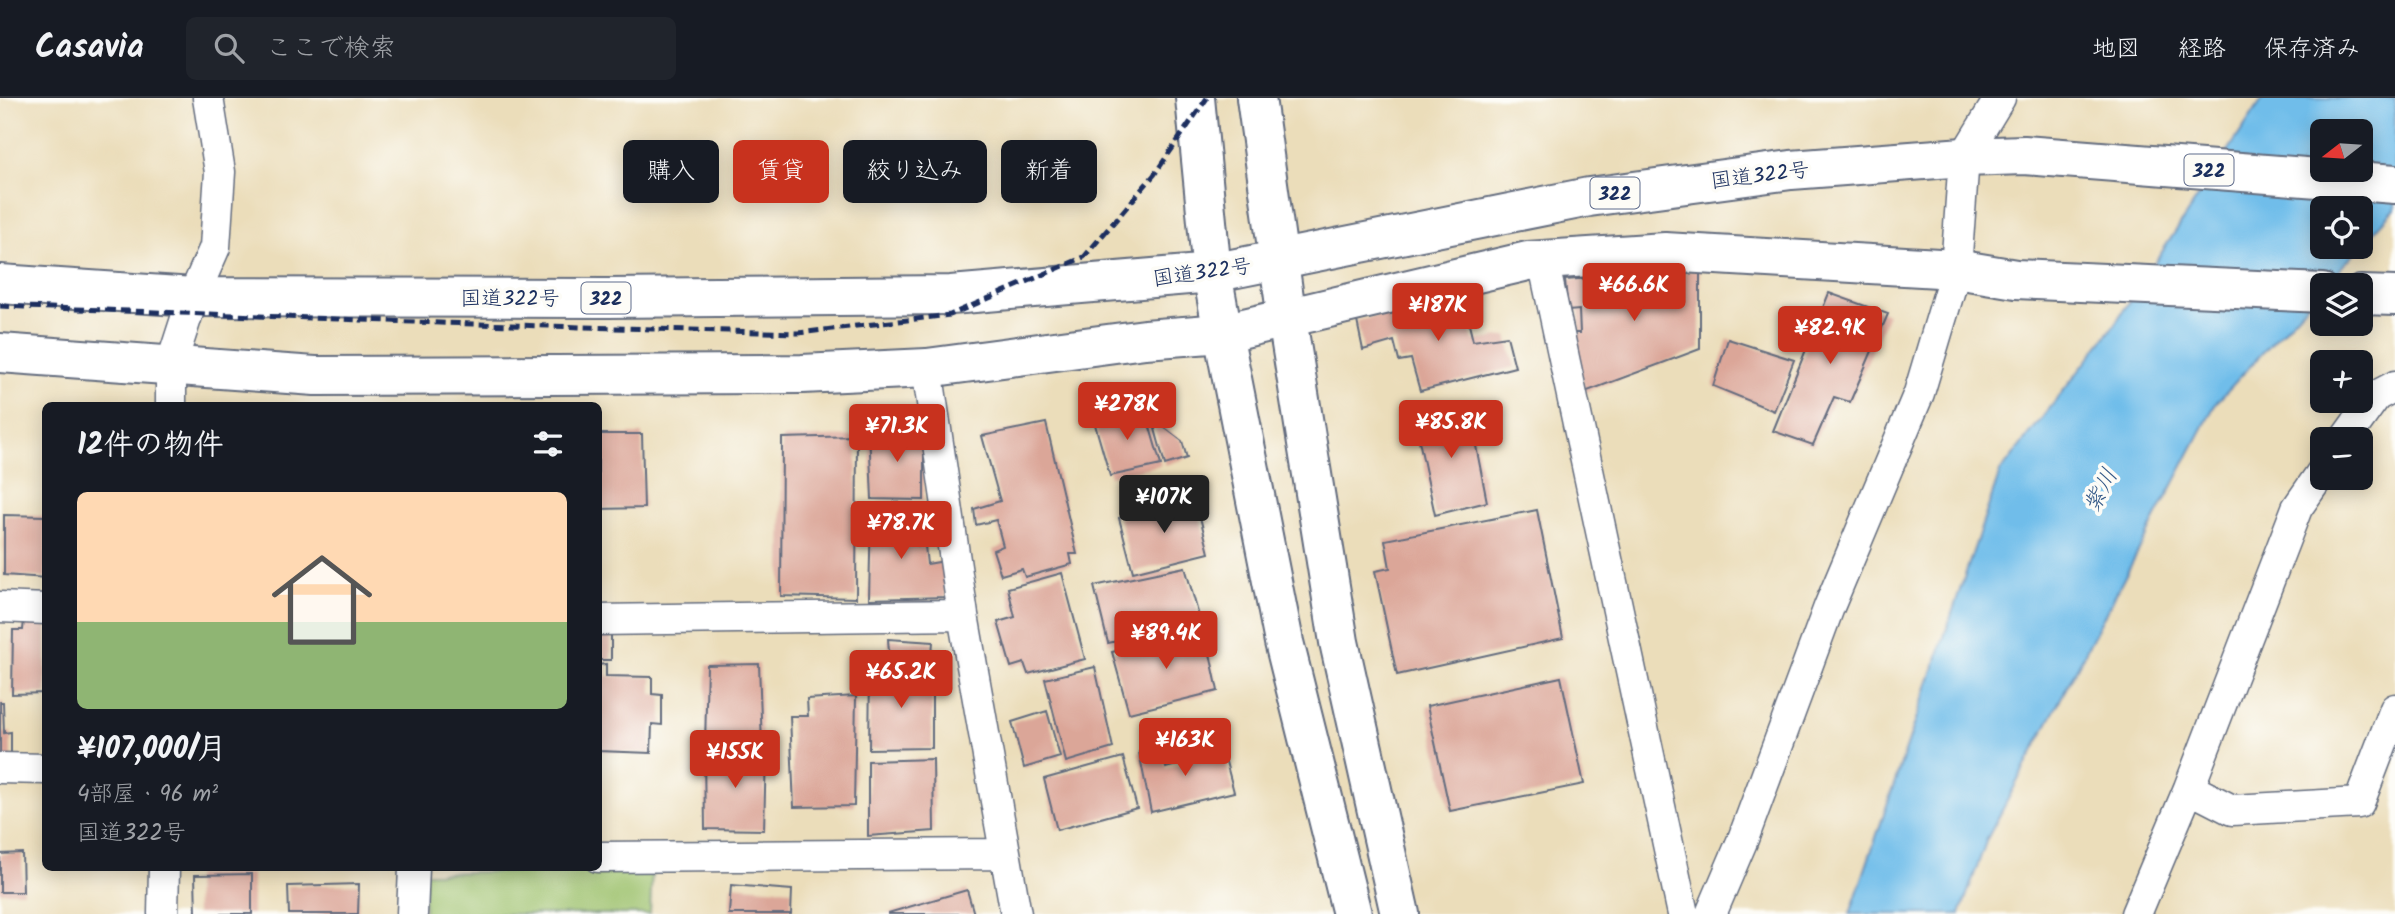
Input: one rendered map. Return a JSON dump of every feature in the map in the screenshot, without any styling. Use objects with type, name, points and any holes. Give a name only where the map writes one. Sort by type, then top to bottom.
[{"type":"main road","points":[[1195,98],[1212,273],[1223,333],[1284,642],[1352,914]]},
{"type":"main road","points":[[1256,98],[1287,319],[1339,642],[1400,914]]},
{"type":"main road","name":"国道322号","points":[[0,284],[193,297],[621,298],[951,295],[1212,273],[1589,197],[1791,170],[2024,155],[2395,184]]},
{"type":"main road","points":[[0,353],[315,376],[774,374],[927,368],[1145,339],[1223,333],[1528,261],[1665,252],[1956,269],[2016,279],[2310,292]]},
{"type":"main road","points":[[2373,295],[2395,296]]},
{"type":"street","points":[[171,402],[170,365],[193,297],[215,247],[220,172],[208,98]]},
{"type":"street","points":[[1711,914],[1743,839],[1829,607],[1919,393],[1956,269],[1964,157],[2000,98]]},
{"type":"street","points":[[1543,260],[1683,914]]},
{"type":"street","points":[[927,368],[963,615],[1016,914]]},
{"type":"street","points":[[2354,427],[2376,396],[2395,386]]},
{"type":"street","points":[[2136,914],[2189,788],[2297,508],[2310,489]]},
{"type":"street","points":[[0,607],[42,609]]},
{"type":"street","points":[[602,620],[963,615]]},
{"type":"street","points":[[2189,788],[2232,810],[2359,803],[2395,709]]},
{"type":"street","points":[[0,768],[42,769]]},
{"type":"street","points":[[602,857],[1004,854]]},
{"type":"street","points":[[163,914],[164,871]]},
{"type":"street","points":[[412,914],[414,871]]},
{"type":"green space","points":[[652,869],[650,914],[424,914],[425,873]]},
{"type":"water","name":"紫川","points":[[2263,98],[2395,98],[2395,209],[2373,233],[2373,196],[2310,196],[2310,259],[2349,259],[2336,273],[2310,273],[2310,301],[2216,403],[1987,839],[1960,914],[1850,914],[2000,472],[2110,331]]},
{"type":"building","points":[[1700,270],[1700,349],[1585,392],[1572,333],[1580,333],[1579,310],[1568,311],[1565,280]]},
{"type":"building","points":[[1829,293],[1888,314],[1850,402],[1834,397],[1813,445],[1773,431]]},
{"type":"building","points":[[1462,296],[1473,341],[1507,336],[1515,367],[1420,391],[1411,359],[1399,361],[1394,341],[1363,350],[1357,321]]},
{"type":"building","points":[[1728,339],[1794,360],[1774,411],[1713,386]]},
{"type":"building","points":[[1468,405],[1487,502],[1435,515],[1414,417]]},
{"type":"building","points":[[1144,407],[1161,465],[1110,476],[1094,421]]},
{"type":"building","points":[[1152,418],[1182,441],[1187,458],[1165,465]]},
{"type":"building","points":[[1046,423],[1077,554],[1070,554],[1072,564],[1025,577],[1022,569],[1001,575],[993,550],[1003,546],[996,520],[976,525],[974,509],[1000,501],[982,436]]},
{"type":"building","points":[[924,428],[924,500],[872,499],[869,430]]},
{"type":"building","points":[[602,434],[642,434],[644,508],[602,509]]},
{"type":"building","points":[[857,436],[856,598],[781,596],[782,438]]},
{"type":"building","points":[[1195,497],[1209,553],[1133,572],[1119,518]]},
{"type":"building","points":[[1537,510],[1563,638],[1397,675],[1375,571],[1390,568],[1385,540]]},
{"type":"building","points":[[871,513],[914,515],[916,545],[925,546],[927,564],[945,561],[946,597],[869,599]]},
{"type":"building","points":[[4,515],[42,516],[42,578],[4,575]]},
{"type":"building","points":[[1185,567],[1201,623],[1108,643],[1094,586]]},
{"type":"building","points":[[1062,573],[1085,659],[1028,674],[1024,663],[1011,667],[998,622],[1015,617],[1008,588]]},
{"type":"building","points":[[24,620],[42,621],[42,693],[12,694],[13,630],[23,630]]},
{"type":"building","points":[[1205,630],[1218,691],[1129,713],[1112,652]]},
{"type":"building","points":[[602,633],[611,633],[611,660],[602,660]]},
{"type":"building","points":[[888,639],[933,642],[931,663],[890,665]]},
{"type":"building","points":[[602,664],[606,664],[606,676],[652,677],[652,694],[662,695],[662,725],[652,724],[651,753],[602,751]]},
{"type":"building","points":[[759,664],[762,745],[705,745],[707,665]]},
{"type":"building","points":[[1095,667],[1113,748],[1066,762],[1045,679]]},
{"type":"building","points":[[932,671],[932,748],[869,749],[870,673]]},
{"type":"building","points":[[1561,677],[1584,784],[1450,811],[1427,706]]},
{"type":"building","points":[[856,696],[854,806],[794,807],[790,716],[808,716],[807,699]]},
{"type":"building","points":[[0,702],[3,702],[4,733],[11,732],[11,760],[0,760]]},
{"type":"building","points":[[1047,711],[1060,757],[1024,768],[1012,722]]},
{"type":"building","points":[[1221,743],[1234,792],[1151,812],[1139,752],[1161,747],[1166,768],[1201,758],[1200,749]]},
{"type":"building","points":[[704,752],[766,752],[764,830],[705,829]]},
{"type":"building","points":[[1123,757],[1137,808],[1057,830],[1044,779]]},
{"type":"building","points":[[933,759],[934,831],[868,836],[868,761]]},
{"type":"building","points":[[22,853],[23,892],[0,892],[0,854]]},
{"type":"building","points":[[252,874],[252,914],[196,914],[195,875]]},
{"type":"building","points":[[359,884],[358,914],[289,914],[288,886]]},
{"type":"building","points":[[731,885],[792,890],[791,914],[729,914]]},
{"type":"building","points":[[967,890],[974,914],[888,914],[888,913]]},
{"type":"railway","points":[[0,306],[440,323],[798,333],[950,315],[1084,257],[1154,175],[1207,98]]}]
